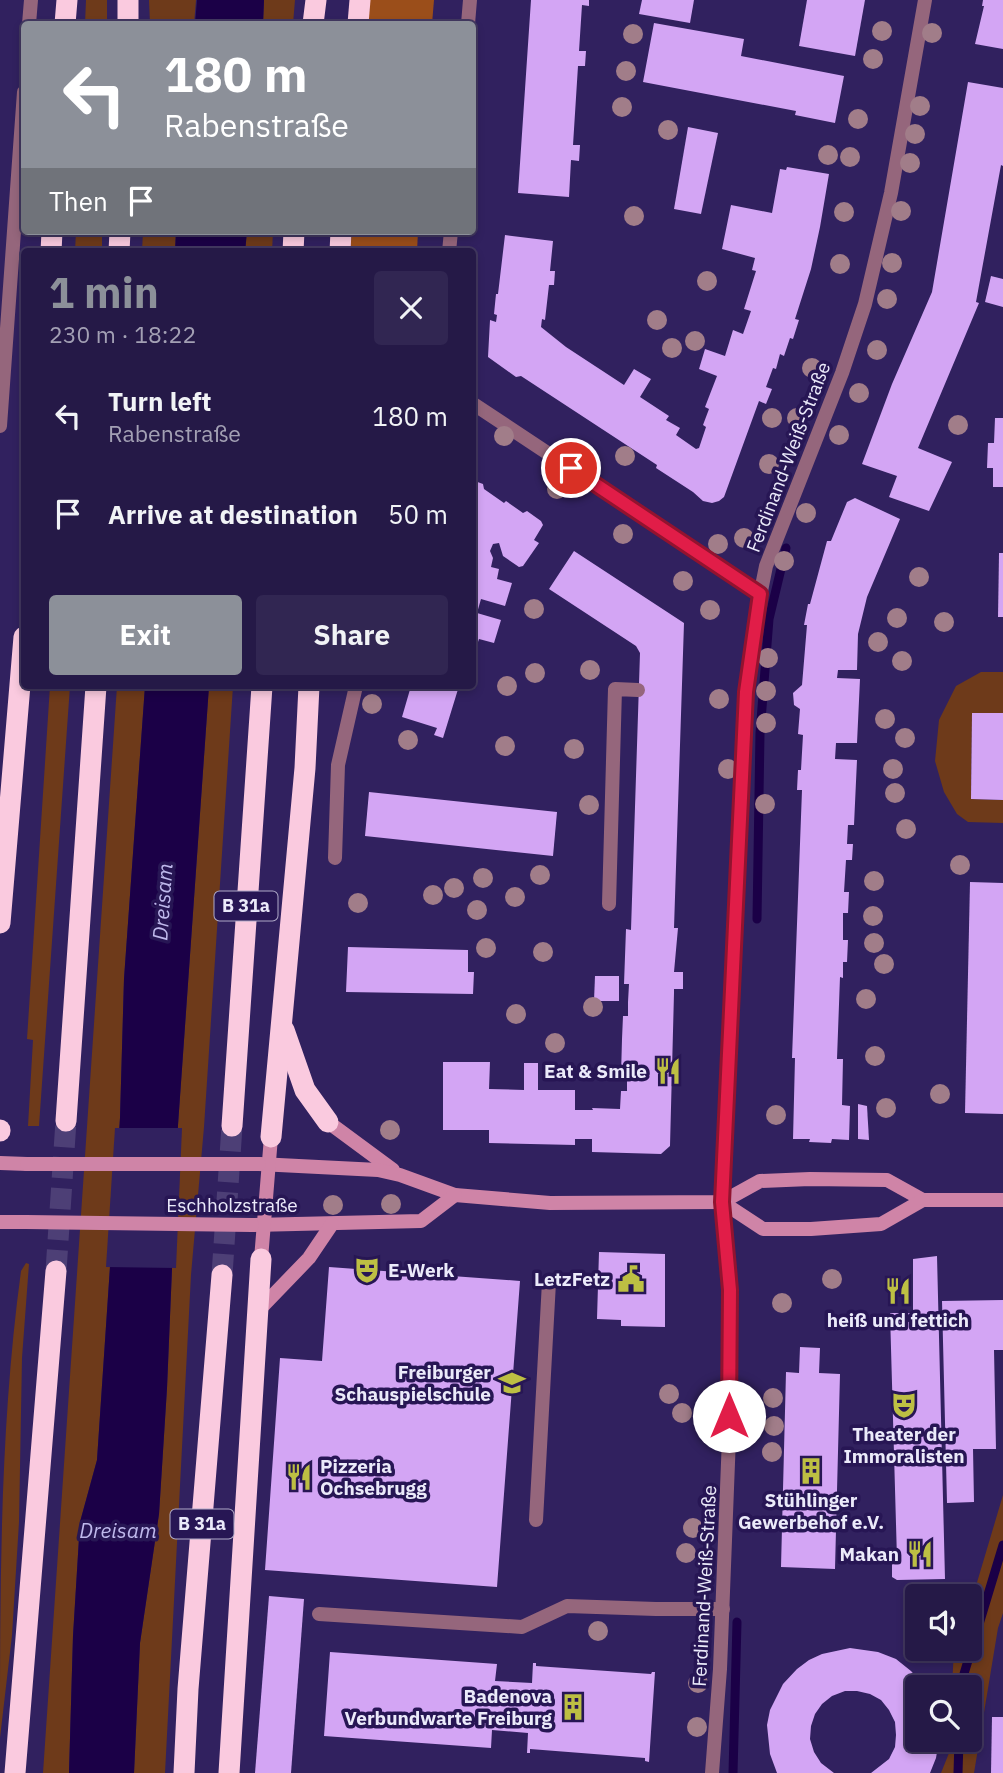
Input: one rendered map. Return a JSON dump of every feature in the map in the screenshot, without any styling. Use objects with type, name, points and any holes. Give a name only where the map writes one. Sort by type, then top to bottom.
[{"type":"highway","points":[[65,21],[67,0]]},
{"type":"highway","points":[[128,0],[128,21]]},
{"type":"highway","points":[[313,21],[316,0]]},
{"type":"highway","points":[[358,21],[360,0]]},
{"type":"highway","points":[[0,923],[21,672]]},
{"type":"highway","points":[[66,1121],[96,689]]},
{"type":"highway","name":"B 31a","points":[[232,1126],[262,689]]},
{"type":"highway","points":[[271,1137],[305,768],[309,689]]},
{"type":"highway","points":[[280,1019],[305,1090],[328,1122]]},
{"type":"highway","points":[[229,1773],[261,1259]]},
{"type":"highway","points":[[15,1773],[56,1271]]},
{"type":"highway","name":"B 31a","points":[[184,1773],[188,1689],[222,1275]]},
{"type":"main road","points":[[328,1122],[400,1175]]},
{"type":"main road","points":[[261,1259],[258,1225],[264,1164],[271,1137]]},
{"type":"main road","name":"Eschholzstraße","points":[[0,1163],[264,1164],[378,1170],[455,1195],[550,1203],[722,1202],[760,1181],[810,1179],[887,1180],[923,1200],[1003,1200]]},
{"type":"main road","name":"Eschholzstraße","points":[[0,1222],[258,1225],[421,1221],[455,1195]]},
{"type":"main road","name":"Eschholzstraße","points":[[722,1202],[763,1229],[811,1229],[881,1224],[923,1200]]},
{"type":"main road","points":[[258,1311],[309,1258],[332,1224]]},
{"type":"street","points":[[29,21],[31,0]]},
{"type":"street","points":[[468,21],[470,0]]},
{"type":"street","name":"Ferdinand-Weiß-Straße","points":[[712,1773],[723,1609],[728,1464],[730,1290],[722,1202],[746,692],[766,566],[842,373],[865,304],[891,193],[925,0]]},
{"type":"street","points":[[0,426],[21,134]]},
{"type":"street","points":[[476,406],[760,594]]},
{"type":"street","points":[[335,858],[338,765],[355,689]]},
{"type":"street","points":[[609,904],[615,689],[638,690]]},
{"type":"street","points":[[536,1520],[550,1282]]},
{"type":"street","points":[[319,1614],[522,1627],[567,1606],[723,1609]]},
{"type":"shaded area","points":[[86,0],[107,0],[107,21],[85,21]]},
{"type":"shaded area","points":[[149,0],[196,0],[194,21],[150,21]]},
{"type":"shaded area","points":[[264,0],[295,0],[293,21],[263,21]]},
{"type":"shaded area","points":[[370,0],[434,0],[432,21],[368,21]]},
{"type":"shaded area","points":[[76,235],[102,235],[102,248],[75,248]]},
{"type":"shaded area","points":[[143,235],[176,235],[175,248],[142,248]]},
{"type":"shaded area","points":[[247,235],[273,235],[272,248],[245,248]]},
{"type":"shaded area","points":[[352,235],[418,235],[417,248],[350,248]]},
{"type":"shaded area","points":[[981,672],[1003,672],[1003,713],[972,713],[971,799],[1003,800],[1003,823],[968,822],[957,814],[944,792],[935,761],[939,720],[956,686]]},
{"type":"shaded area","points":[[50,689],[70,689],[39,1126],[28,1126],[33,1040],[27,1039]]},
{"type":"shaded area","points":[[117,689],[145,689],[124,979],[120,1118],[97,1460],[80,1522],[69,1773],[43,1773]]},
{"type":"shaded area","points":[[209,689],[233,689],[204,1127],[191,1275],[165,1773],[134,1773],[140,1643],[159,1514],[178,1125]]},
{"type":"shaded area","points":[[26,1263],[29,1264],[22,1358],[19,1522],[12,1635],[0,1738],[5,1446],[14,1329],[21,1271]]},
{"type":"shaded area","points":[[1003,1495],[1003,1613],[998,1628],[982,1725],[982,1675],[953,1675],[953,1661],[982,1661],[982,1584],[977,1584]]},
{"type":"shaded area","points":[[977,1752],[974,1773],[941,1773],[949,1753]]},
{"type":"water","points":[[197,0],[264,0],[263,21],[195,21]]},
{"type":"water","points":[[176,235],[247,235],[245,248],[175,248]]},
{"type":"water","name":"Dreisam","points":[[145,689],[209,689],[178,1125],[159,1514],[140,1643],[134,1773],[69,1773],[80,1522],[97,1460],[120,1118],[124,979]]},
{"type":"pier","points":[[115,1128],[182,1128],[176,1268],[106,1267]]},
{"type":"building","points":[[531,0],[589,0],[589,6],[582,5],[579,51],[586,51],[585,66],[578,66],[573,145],[580,145],[579,161],[571,160],[569,197],[518,193]]},
{"type":"building","points":[[642,0],[694,0],[690,23],[639,14]]},
{"type":"building","points":[[807,0],[865,0],[855,56],[799,46]]},
{"type":"building","points":[[983,0],[1003,0],[1003,49],[975,44]]},
{"type":"building","points":[[654,23],[744,39],[741,56],[844,76],[835,123],[795,115],[796,111],[643,82]]},
{"type":"building","points":[[968,82],[1003,88],[1003,166],[1001,165],[976,302],[979,303],[918,448],[952,462],[929,511],[889,497],[897,476],[862,464],[892,384],[932,292]]},
{"type":"building","points":[[688,127],[718,133],[701,214],[674,209]]},
{"type":"building","points":[[787,167],[829,174],[820,227],[811,269],[795,319],[799,320],[793,339],[790,338],[784,356],[780,354],[776,369],[773,368],[766,387],[772,389],[766,404],[759,401],[724,497],[719,501],[703,501],[656,468],[657,465],[488,357],[490,320],[496,322],[496,294],[505,235],[553,241],[550,271],[555,271],[554,285],[549,285],[545,320],[542,319],[541,327],[624,385],[634,369],[651,379],[640,397],[669,416],[666,420],[680,428],[676,435],[696,449],[699,448],[709,409],[705,407],[717,376],[699,369],[705,349],[725,356],[733,330],[743,334],[751,311],[744,309],[756,271],[752,270],[755,258],[722,249],[731,205],[772,213],[780,169],[786,170]]},
{"type":"building","points":[[991,276],[1003,279],[1003,307],[985,302]]},
{"type":"building","points":[[995,418],[1003,418],[1003,487],[993,487],[993,468],[987,468],[988,443],[994,443]]},
{"type":"building","points":[[476,481],[483,484],[484,489],[504,503],[506,501],[523,513],[527,511],[543,525],[534,540],[539,543],[523,566],[519,567],[503,556],[499,543],[493,544],[490,551],[493,558],[491,567],[499,569],[497,579],[512,583],[505,606],[481,599],[477,613],[501,620],[494,643],[479,639],[476,648]]},
{"type":"building","points":[[855,498],[900,519],[867,597],[858,634],[857,670],[838,670],[837,678],[860,679],[857,743],[836,743],[835,759],[857,760],[854,825],[848,825],[847,844],[853,844],[852,860],[846,860],[844,892],[849,892],[848,913],[843,913],[843,940],[848,940],[847,962],[843,962],[843,978],[840,977],[837,1059],[843,1059],[842,1105],[850,1106],[849,1140],[809,1142],[810,1139],[793,1139],[795,1058],[792,1058],[802,790],[797,790],[803,735],[798,734],[800,709],[794,705],[793,693],[802,685],[807,625],[804,625],[827,541],[831,541],[847,502]]},
{"type":"building","points":[[574,551],[684,623],[674,928],[678,928],[674,972],[683,972],[683,989],[674,989],[670,1146],[661,1154],[592,1152],[592,1139],[575,1139],[575,1145],[489,1143],[489,1130],[443,1130],[443,1062],[490,1062],[489,1089],[524,1090],[524,1063],[538,1063],[538,1090],[575,1090],[575,1110],[620,1109],[621,1091],[627,1091],[627,1075],[621,1075],[622,1039],[623,1016],[628,1016],[629,984],[624,984],[626,929],[631,930],[640,653],[636,646],[549,589]]},
{"type":"building","points":[[999,553],[1003,553],[1003,617],[998,617]]},
{"type":"building","points":[[410,689],[458,689],[443,738],[434,735],[437,728],[402,717]]},
{"type":"building","points":[[972,713],[1003,713],[1003,800],[971,799]]},
{"type":"building","points":[[369,792],[557,812],[553,856],[365,836]]},
{"type":"building","points":[[970,882],[1003,883],[1003,1114],[965,1113]]},
{"type":"building","points":[[348,947],[468,950],[468,972],[474,972],[473,994],[346,992]]},
{"type":"building","points":[[595,976],[619,976],[619,1001],[594,1001]]},
{"type":"building","points":[[858,1104],[867,1106],[869,1140],[858,1139]]},
{"type":"building","name":"LetzFetz","points":[[599,1252],[665,1254],[665,1327],[621,1326],[621,1320],[597,1319]]},
{"type":"building","points":[[937,1256],[945,1579],[897,1580],[892,1577],[892,1562],[897,1559],[890,1313],[913,1313],[913,1259]]},
{"type":"building","name":"E-Werk","points":[[329,1267],[520,1281],[497,1587],[265,1570],[280,1358],[322,1361]]},
{"type":"building","points":[[1003,1300],[1003,1350],[994,1350],[996,1449],[973,1449],[974,1502],[947,1503],[942,1301]]},
{"type":"building","name":"Stühlinger Gewerbehof e.V.","points":[[800,1347],[820,1348],[819,1373],[840,1374],[835,1569],[781,1567],[786,1372],[799,1373]]},
{"type":"building","points":[[269,1596],[304,1599],[291,1773],[255,1773]]},
{"type":"building","points":[[850,1648],[878,1652],[896,1659],[911,1671],[914,1675],[905,1675],[905,1752],[937,1752],[930,1773],[871,1773],[889,1759],[895,1747],[895,1722],[881,1700],[870,1694],[845,1691],[822,1704],[811,1726],[810,1739],[814,1752],[821,1763],[834,1773],[777,1773],[770,1754],[767,1725],[770,1710],[783,1684],[797,1669],[822,1654]]},
{"type":"building","points":[[330,1652],[497,1664],[495,1681],[532,1683],[533,1663],[536,1663],[536,1666],[651,1674],[655,1672],[649,1762],[645,1761],[645,1758],[530,1749],[530,1753],[527,1753],[528,1733],[492,1730],[491,1748],[324,1736]]},
{"type":"building","points":[[992,1717],[1003,1717],[1003,1773],[991,1773]]},
{"type":"waterway","points":[[757,919],[760,733],[769,619],[786,548]]},
{"type":"waterway","points":[[964,1675],[1003,1545]]},
{"type":"waterway","points":[[733,1773],[737,1622]]},
{"type":"waterway","points":[[958,1773],[959,1752]]},
{"type":"tunnel","points":[[56,1271],[66,1121]]},
{"type":"tunnel","points":[[222,1275],[232,1126]]},
{"type":"place","name":"Eat & Smile","points":[[668,1071]]},
{"type":"place","name":"E-Werk","points":[[367,1270]]},
{"type":"place","name":"LetzFetz","points":[[631,1279]]},
{"type":"place","name":"heiß und fettich","points":[[898,1291]]},
{"type":"place","name":"Freiburger Schauspielschule","points":[[512,1383]]},
{"type":"place","name":"Theater der Immoralisten","points":[[904,1405]]},
{"type":"place","name":"Stühlinger Gewerbehof e.V.","points":[[811,1471]]},
{"type":"place","name":"Pizzeria Ochsebrugg","points":[[299,1477]]},
{"type":"place","name":"Makan","points":[[920,1554]]},
{"type":"place","name":"Badenova Verbundwarte Freiburg","points":[[573,1707]]},
{"type":"route","points":[[571,468],[760,594],[746,692],[722,1202],[730,1290],[729,1416]]}]
